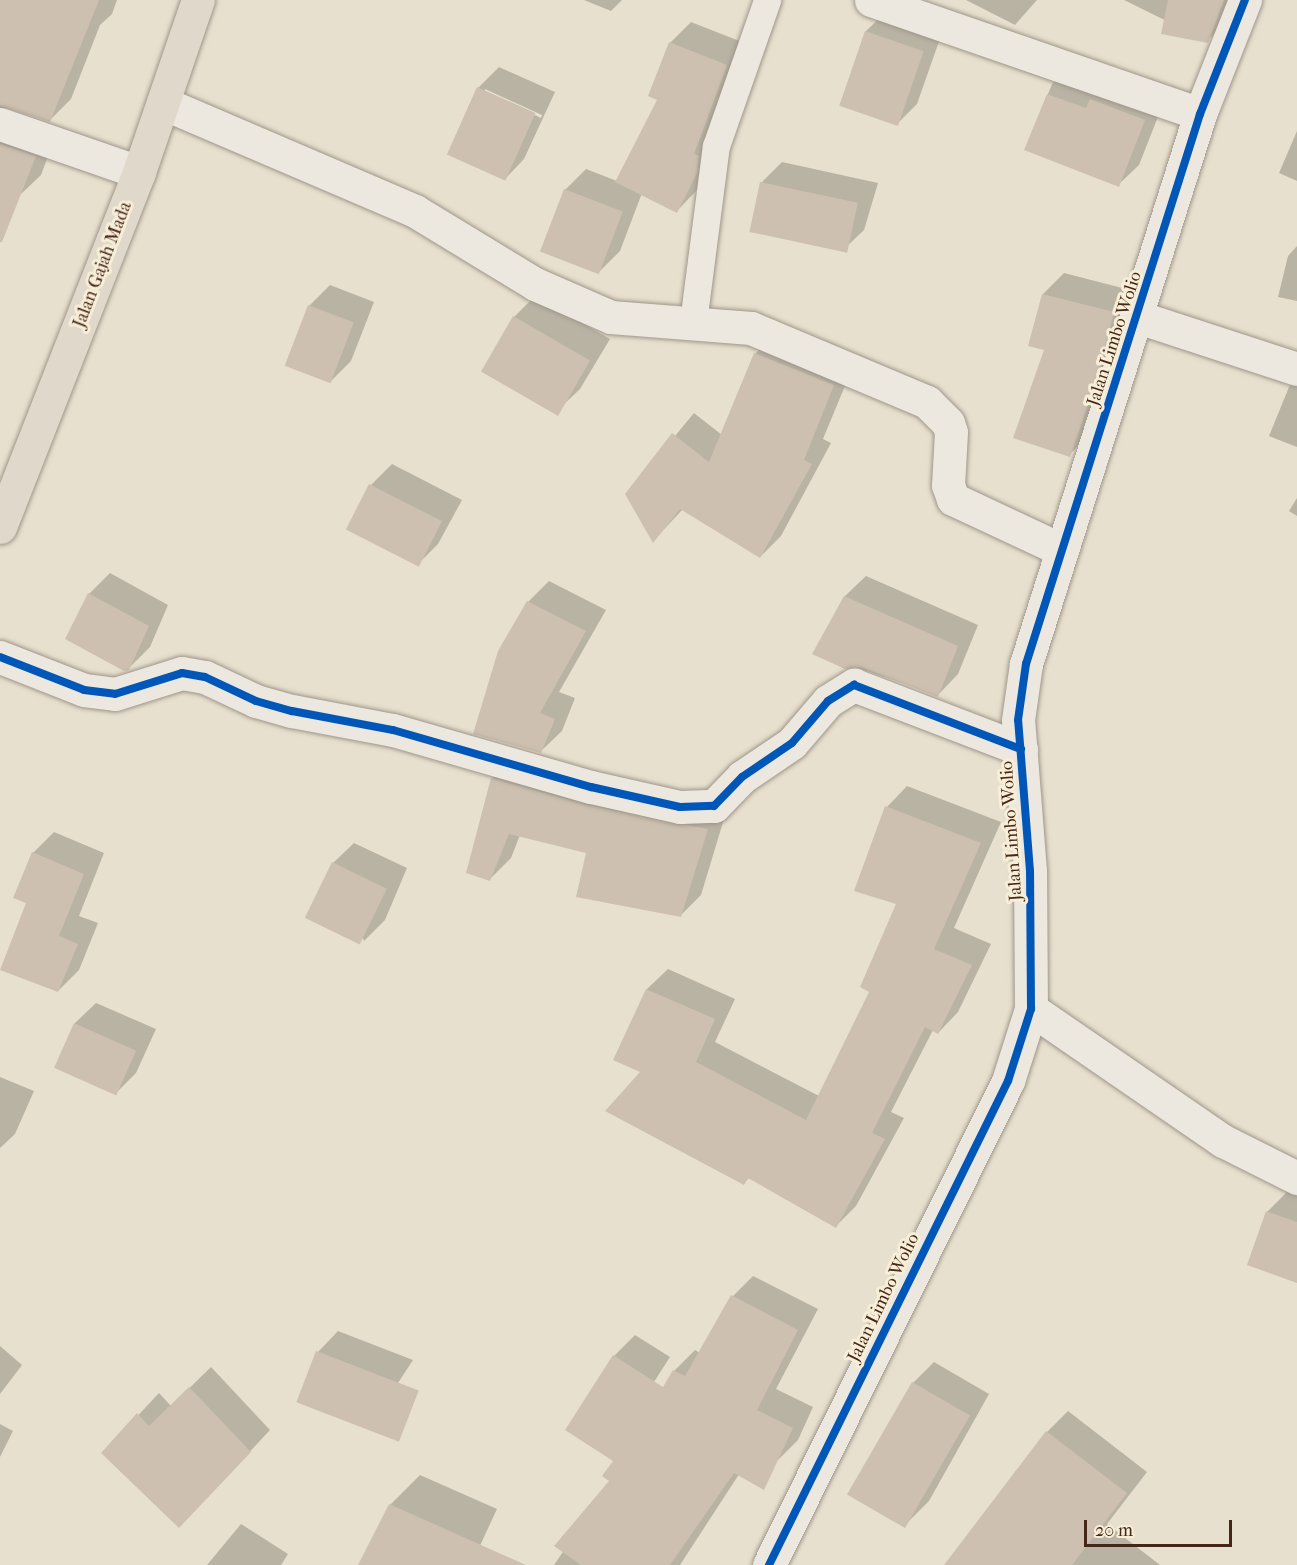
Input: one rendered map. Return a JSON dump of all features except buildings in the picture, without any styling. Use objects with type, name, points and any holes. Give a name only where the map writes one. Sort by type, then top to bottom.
[{"type":"highway","name":"Jalan Gajah Mada","points":[[0,527],[139,172],[198,0]]},
{"type":"street","points":[[871,0],[1200,114]]},
{"type":"street","name":"Jalan Limbo Wolio","points":[[769,1565],[1008,1082],[1031,1009],[1031,882],[1018,720],[1026,664],[1138,317],[1200,114],[1245,0]]},
{"type":"street","points":[[163,103],[415,212],[534,284],[611,317],[750,328],[927,402],[948,423],[951,432],[948,485],[953,499],[1062,550]]},
{"type":"street","points":[[0,124],[139,172]]},
{"type":"street","points":[[1138,317],[1297,369]]},
{"type":"street","points":[[0,657],[84,690],[115,694],[162,677],[182,674],[205,676],[255,701],[292,711],[393,730],[591,787],[680,807],[714,806],[742,777],[792,743],[828,700],[854,685],[1021,750]]},
{"type":"street","points":[[1031,1009],[1223,1141],[1297,1178]]},
{"type":"lane","points":[[693,322],[716,146],[767,0]]},
{"type":"cycle path","points":[[769,1565],[1008,1081],[1031,1009],[1030,871],[1018,720],[1026,664],[1200,114],[1245,0]]},
{"type":"cycle path","points":[[0,657],[84,690],[115,694],[182,673],[205,677],[256,701],[292,711],[393,730],[591,787],[680,807],[714,806],[742,777],[792,743],[828,701],[854,685],[1021,749]]}]
